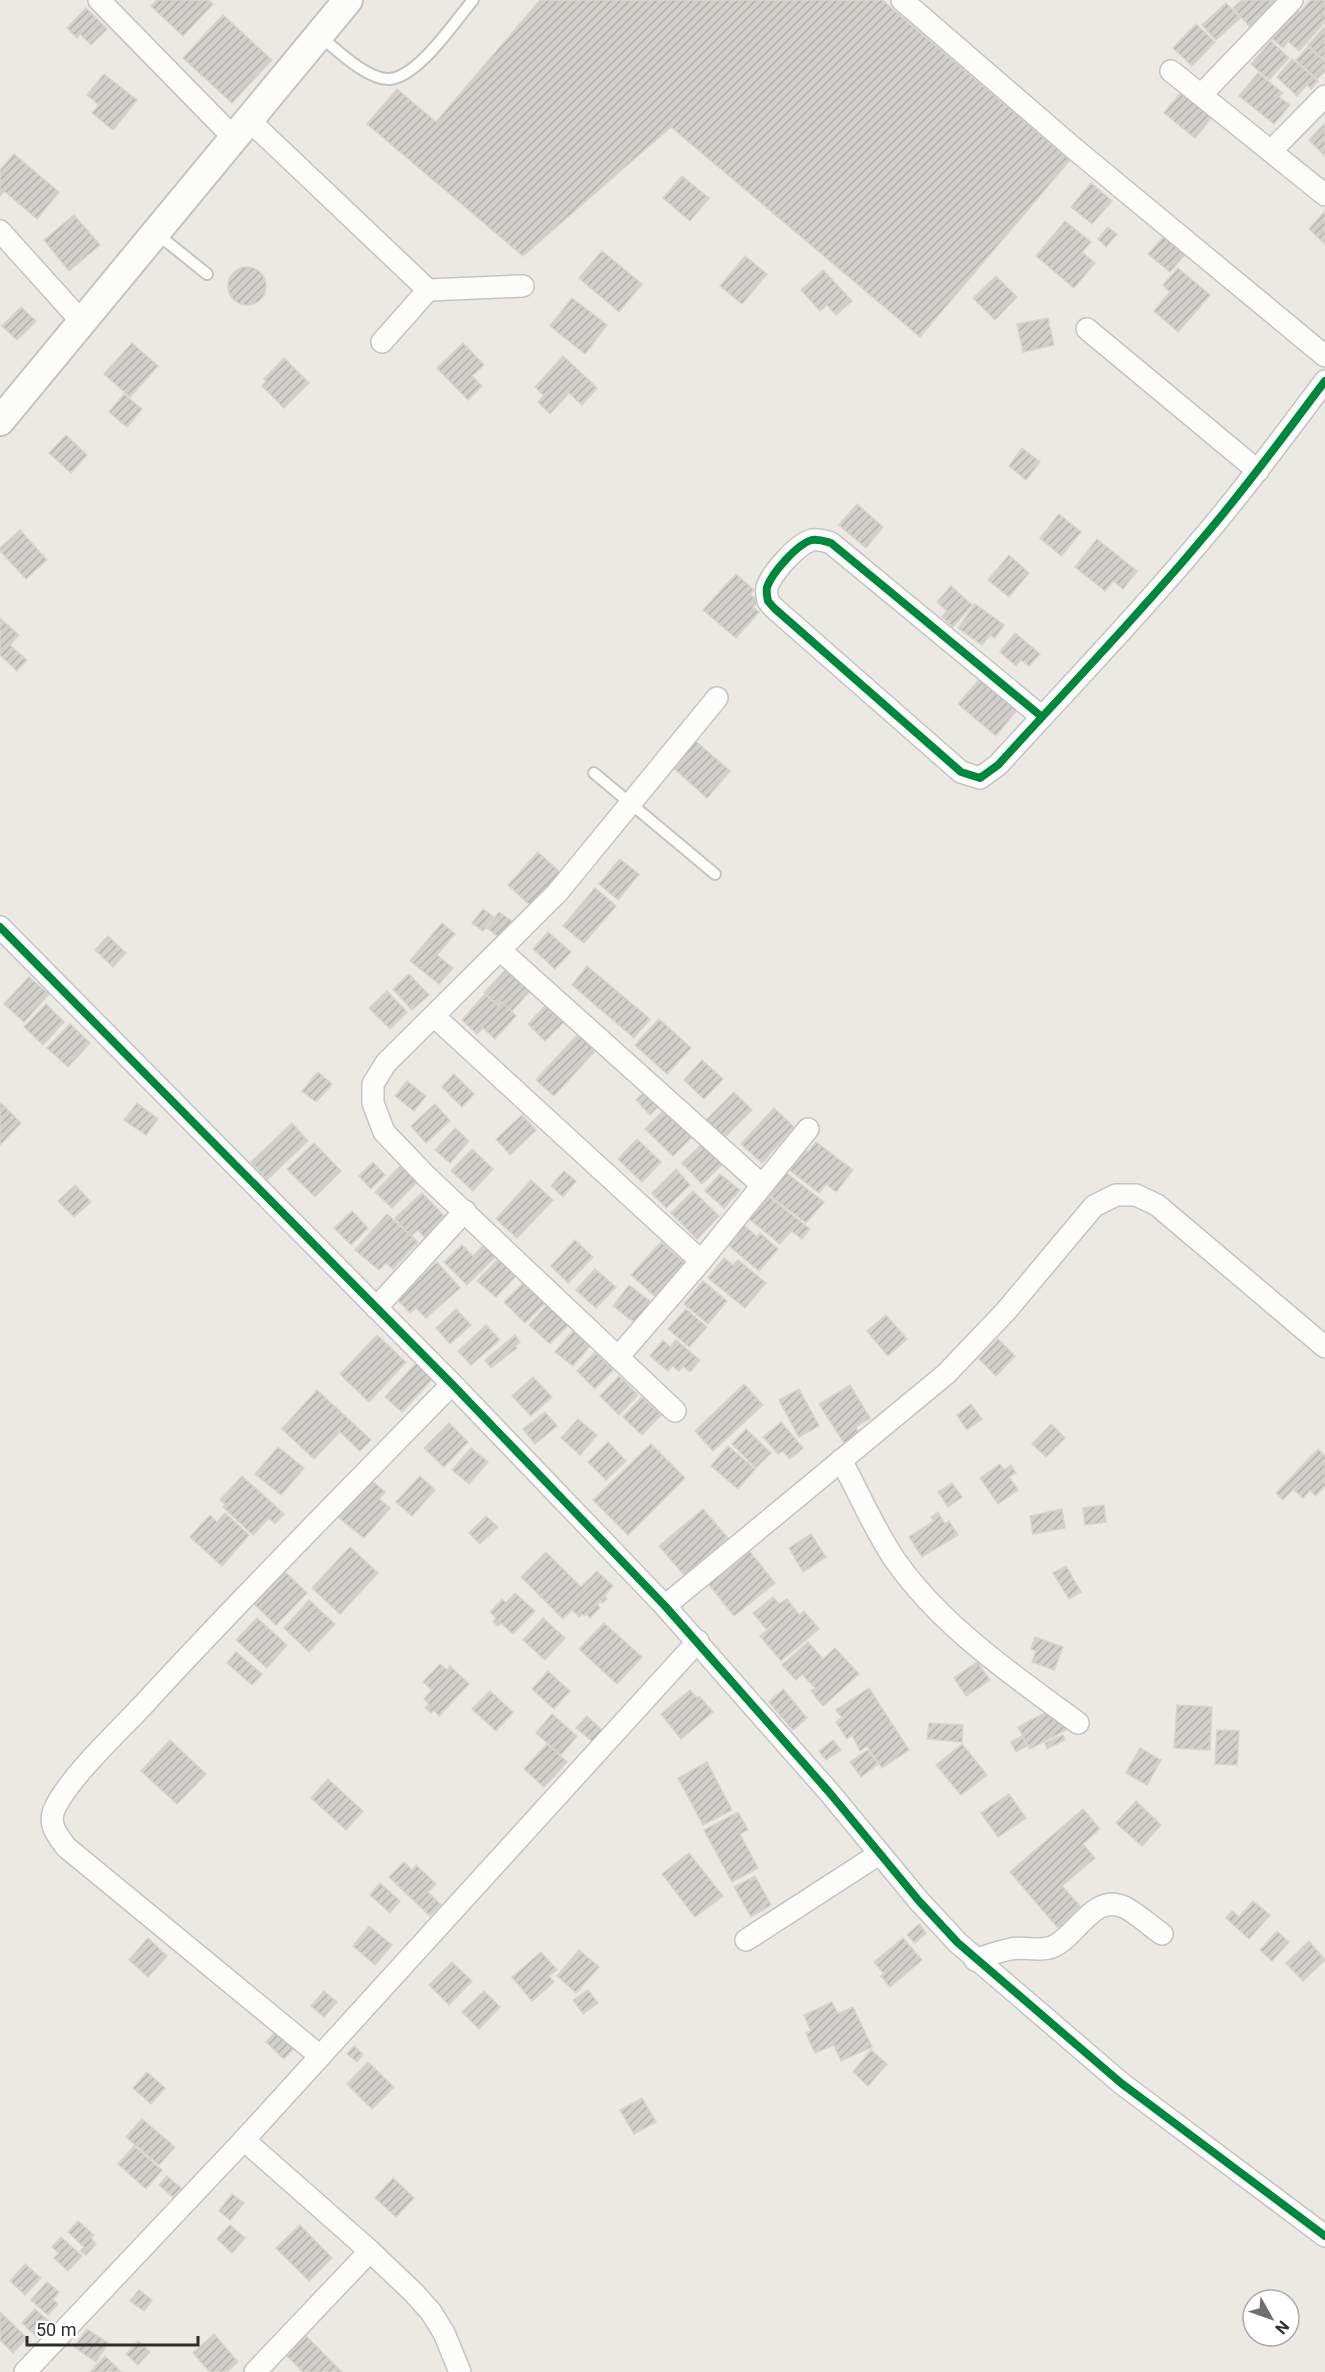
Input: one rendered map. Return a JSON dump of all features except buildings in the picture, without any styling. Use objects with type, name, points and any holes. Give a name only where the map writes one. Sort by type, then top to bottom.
[{"type":"street","points":[[99,0],[242,129],[428,290],[523,286]]},
{"type":"street","points":[[0,421],[348,0]]},
{"type":"street","points":[[902,0],[1077,151],[1325,356]]},
{"type":"street","points":[[1201,95],[1292,0]]},
{"type":"street","points":[[1172,70],[1325,195]]},
{"type":"street","points":[[1271,152],[1325,96]]},
{"type":"street","points":[[0,231],[82,322]]},
{"type":"street","points":[[382,342],[428,290]]},
{"type":"street","points":[[1087,329],[1258,471]]},
{"type":"street","points":[[1042,717],[831,543],[819,539],[798,548],[768,585],[768,601],[774,608],[961,772],[980,778],[989,773],[1042,717],[1141,610],[1258,471],[1325,381]]},
{"type":"street","points":[[675,1411],[426,1176],[384,1132],[373,1103],[374,1084],[386,1063],[435,1017],[557,893],[717,698]]},
{"type":"street","points":[[0,927],[452,1384],[665,1606],[829,1792],[919,1901],[975,1960],[1120,2083],[1325,2236]]},
{"type":"street","points":[[500,951],[762,1185]]},
{"type":"street","points":[[435,1017],[701,1261]]},
{"type":"street","points":[[619,1356],[701,1261],[807,1129]]},
{"type":"street","points":[[665,1606],[946,1374],[1006,1311],[1094,1206],[1116,1195],[1136,1196],[1157,1205],[1325,1347]]},
{"type":"street","points":[[376,1308],[465,1211]]},
{"type":"street","points":[[320,2056],[66,1847],[52,1828],[52,1813],[62,1795],[186,1658],[452,1384]]},
{"type":"street","points":[[841,1460],[894,1558],[917,1589],[956,1627],[1006,1670],[1078,1723]]},
{"type":"street","points":[[25,2372],[244,2140],[698,1641]]},
{"type":"street","points":[[746,1940],[879,1854]]},
{"type":"street","points":[[975,1960],[1013,1948],[1039,1950],[1061,1943],[1097,1908],[1107,1904],[1124,1907],[1162,1934]]},
{"type":"street","points":[[244,2140],[370,2251],[431,2312],[444,2333],[460,2372]]},
{"type":"street","points":[[255,2372],[370,2251]]},
{"type":"lane","points":[[319,35],[371,75],[389,80],[405,74],[424,58],[473,0]]},
{"type":"lane","points":[[156,233],[207,274]]},
{"type":"lane","points":[[594,773],[715,874]]},
{"type":"cycle path","points":[[1042,717],[831,543],[812,540],[799,547],[774,574],[767,587],[768,601],[774,608],[961,772],[980,778],[998,765],[1127,625],[1177,568],[1250,481],[1325,381]]},
{"type":"cycle path","points":[[0,927],[452,1384],[665,1606],[829,1792],[919,1901],[958,1943],[1121,2083],[1325,2236]]}]
